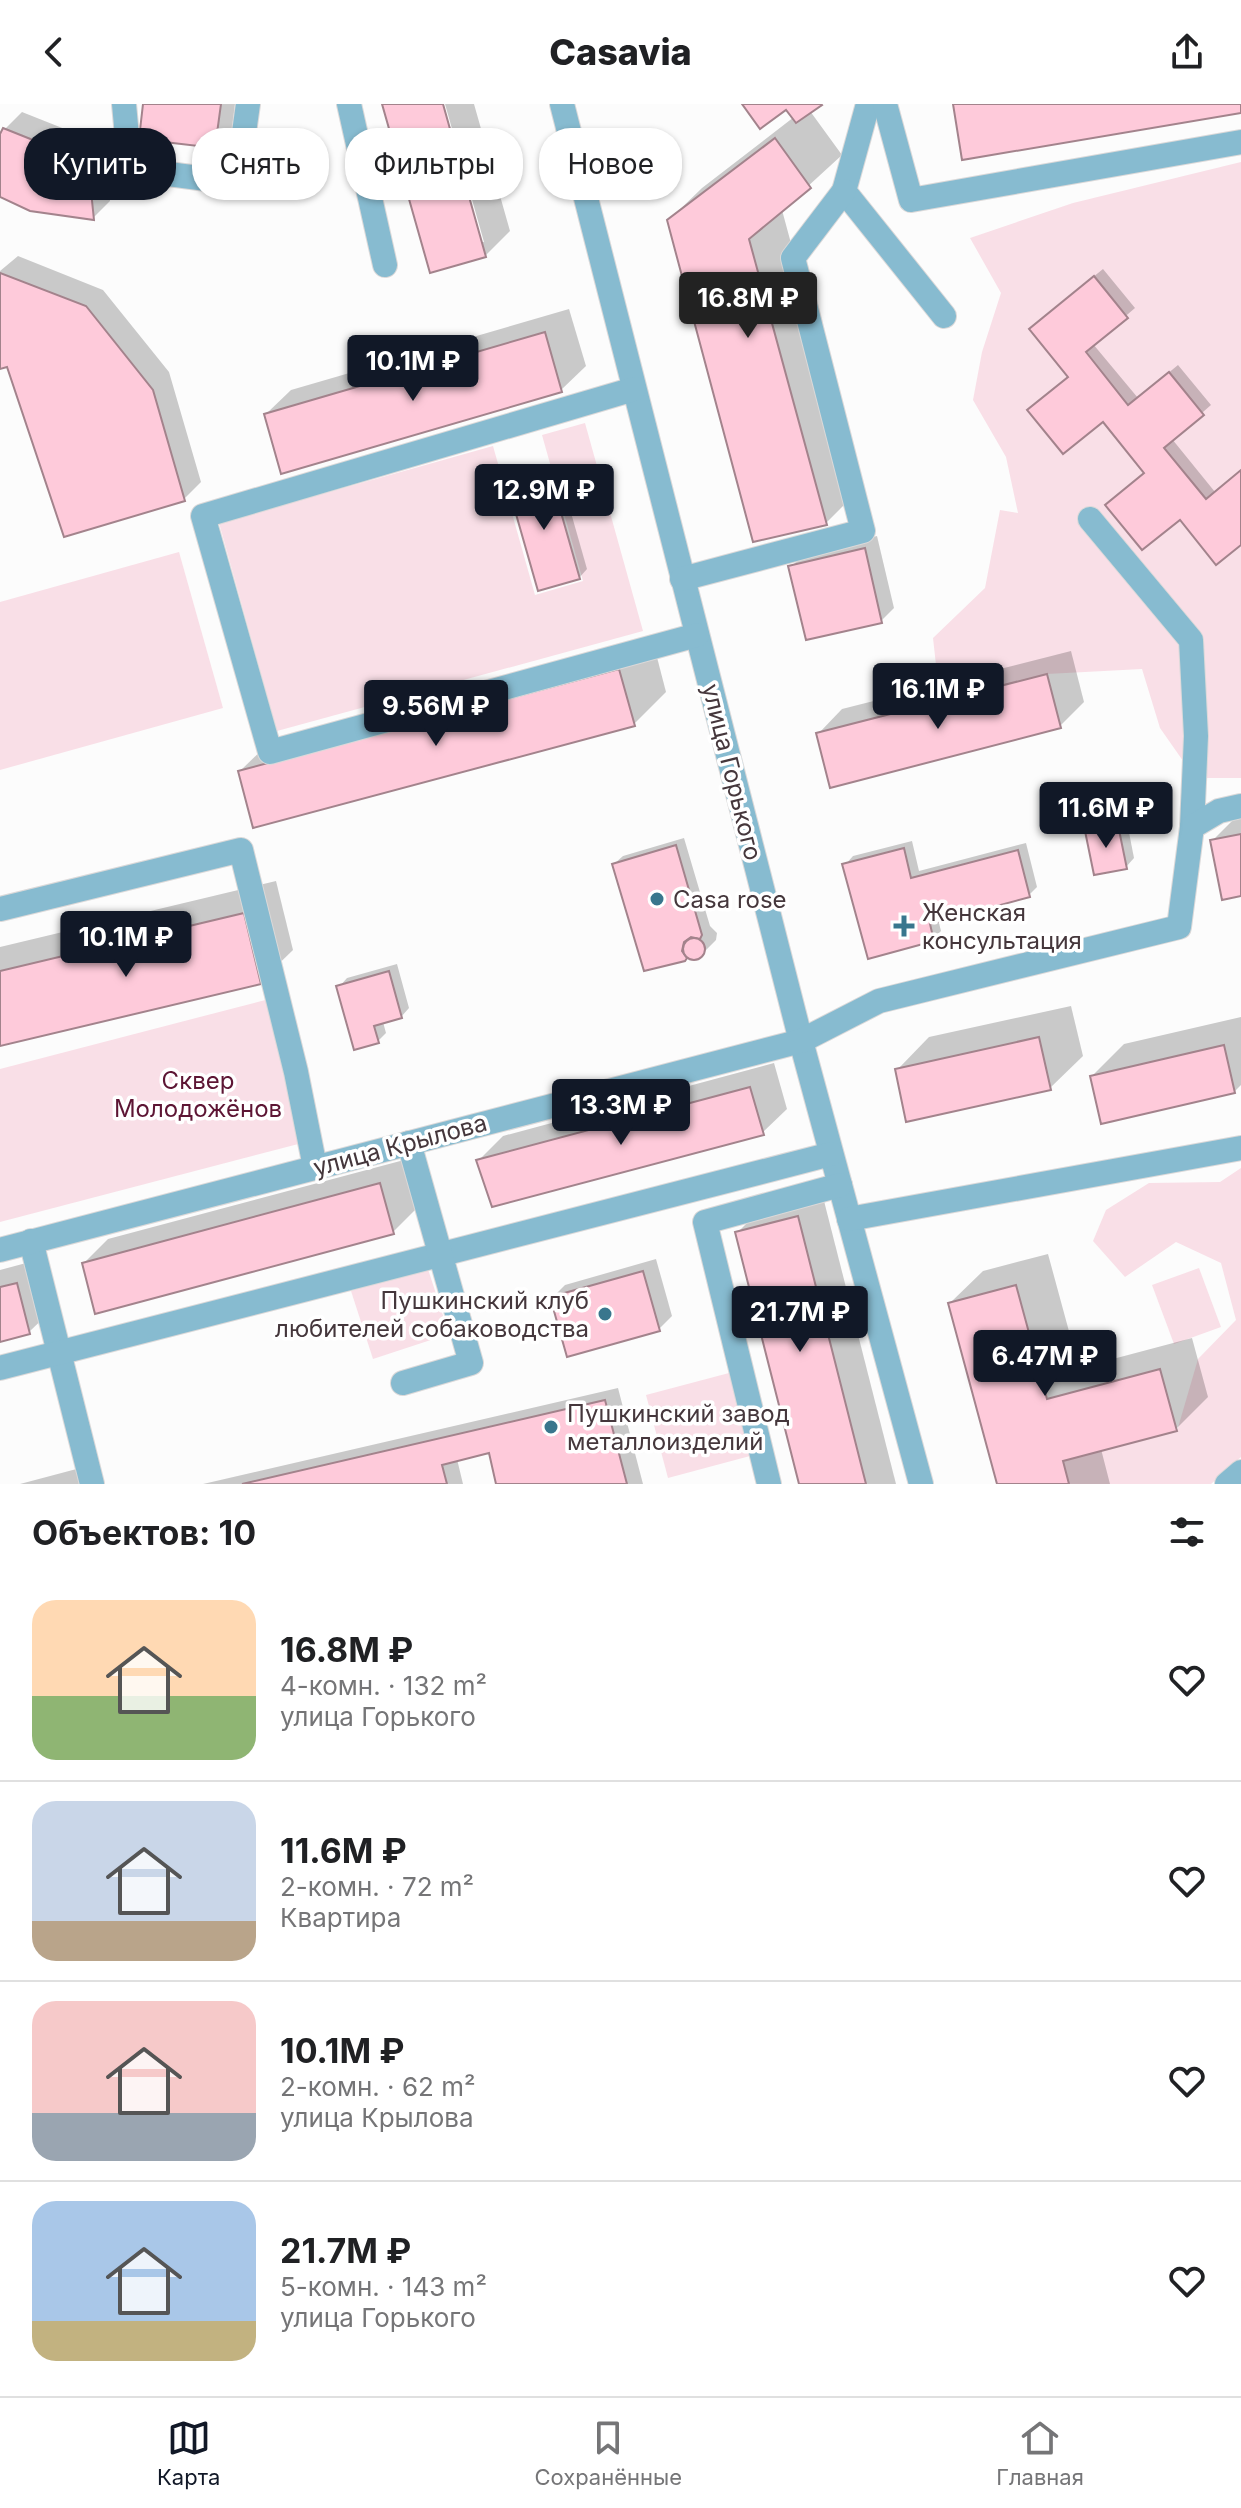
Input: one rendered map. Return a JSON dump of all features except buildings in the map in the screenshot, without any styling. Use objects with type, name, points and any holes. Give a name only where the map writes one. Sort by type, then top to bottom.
[{"type":"street","points":[[124,104],[130,169],[237,183],[248,104]]},
{"type":"street","points":[[349,104],[385,265]]},
{"type":"street","name":"улица Горького","points":[[562,104],[801,1041],[921,1484]]},
{"type":"street","points":[[682,579],[863,531],[793,258],[844,191],[868,104]]},
{"type":"street","points":[[885,104],[911,200],[1241,142]]},
{"type":"street","points":[[844,191],[944,316]]},
{"type":"street","points":[[634,389],[203,516],[270,752],[697,635]]},
{"type":"street","points":[[1090,519],[1191,640],[1196,736],[1192,827]]},
{"type":"street","points":[[1192,827],[1219,811],[1241,806]]},
{"type":"street","name":"улица Крылова","points":[[0,1250],[801,1041],[879,1001],[1179,927],[1192,827]]},
{"type":"street","points":[[0,909],[241,850],[296,1072],[315,1167]]},
{"type":"street","points":[[403,1383],[471,1363],[409,1143]]},
{"type":"street","points":[[849,1219],[1241,1148]]},
{"type":"street","points":[[0,1368],[831,1154]]},
{"type":"street","points":[[769,1484],[705,1222],[840,1185]]},
{"type":"street","points":[[31,1241],[92,1484]]},
{"type":"street","points":[[1227,1484],[1241,1472]]},
{"type":"green space","points":[[1241,162],[1241,778],[1195,778],[1160,728],[1142,669],[1047,674],[940,701],[933,638],[985,588],[1000,510],[1018,513],[1006,457],[973,400],[982,352],[1001,293],[970,238],[1073,203]]},
{"type":"green space","points":[[585,423],[643,631],[277,731],[219,523],[493,446],[535,595],[583,581],[542,435]]},
{"type":"green space","points":[[179,552],[223,708],[0,770],[0,602]]},
{"type":"green space","name":"Сквер Молодожёнов","points":[[269,999],[306,1142],[0,1222],[0,1069]]},
{"type":"green space","points":[[1241,1168],[1241,1457],[1211,1484],[1069,1484],[1063,1461],[1177,1431],[1198,1359],[1236,1320],[1221,1263],[1176,1242],[1125,1277],[1093,1241],[1106,1210],[1149,1183],[1220,1182]]},
{"type":"green space","points":[[427,1266],[449,1334],[373,1359],[351,1291]]},
{"type":"green space","points":[[1199,1268],[1221,1327],[1174,1344],[1152,1285]]},
{"type":"green space","points":[[729,1373],[750,1456],[668,1478],[646,1395]]},
{"type":"place","name":"Casa rose","points":[[657,899]]},
{"type":"place","name":"Женская консультация","points":[[904,926]]},
{"type":"place","name":"Пушкинский клуб любителей собаководства","points":[[605,1314]]},
{"type":"place","name":"Пушкинский завод металлоизделий","points":[[551,1427]]}]
